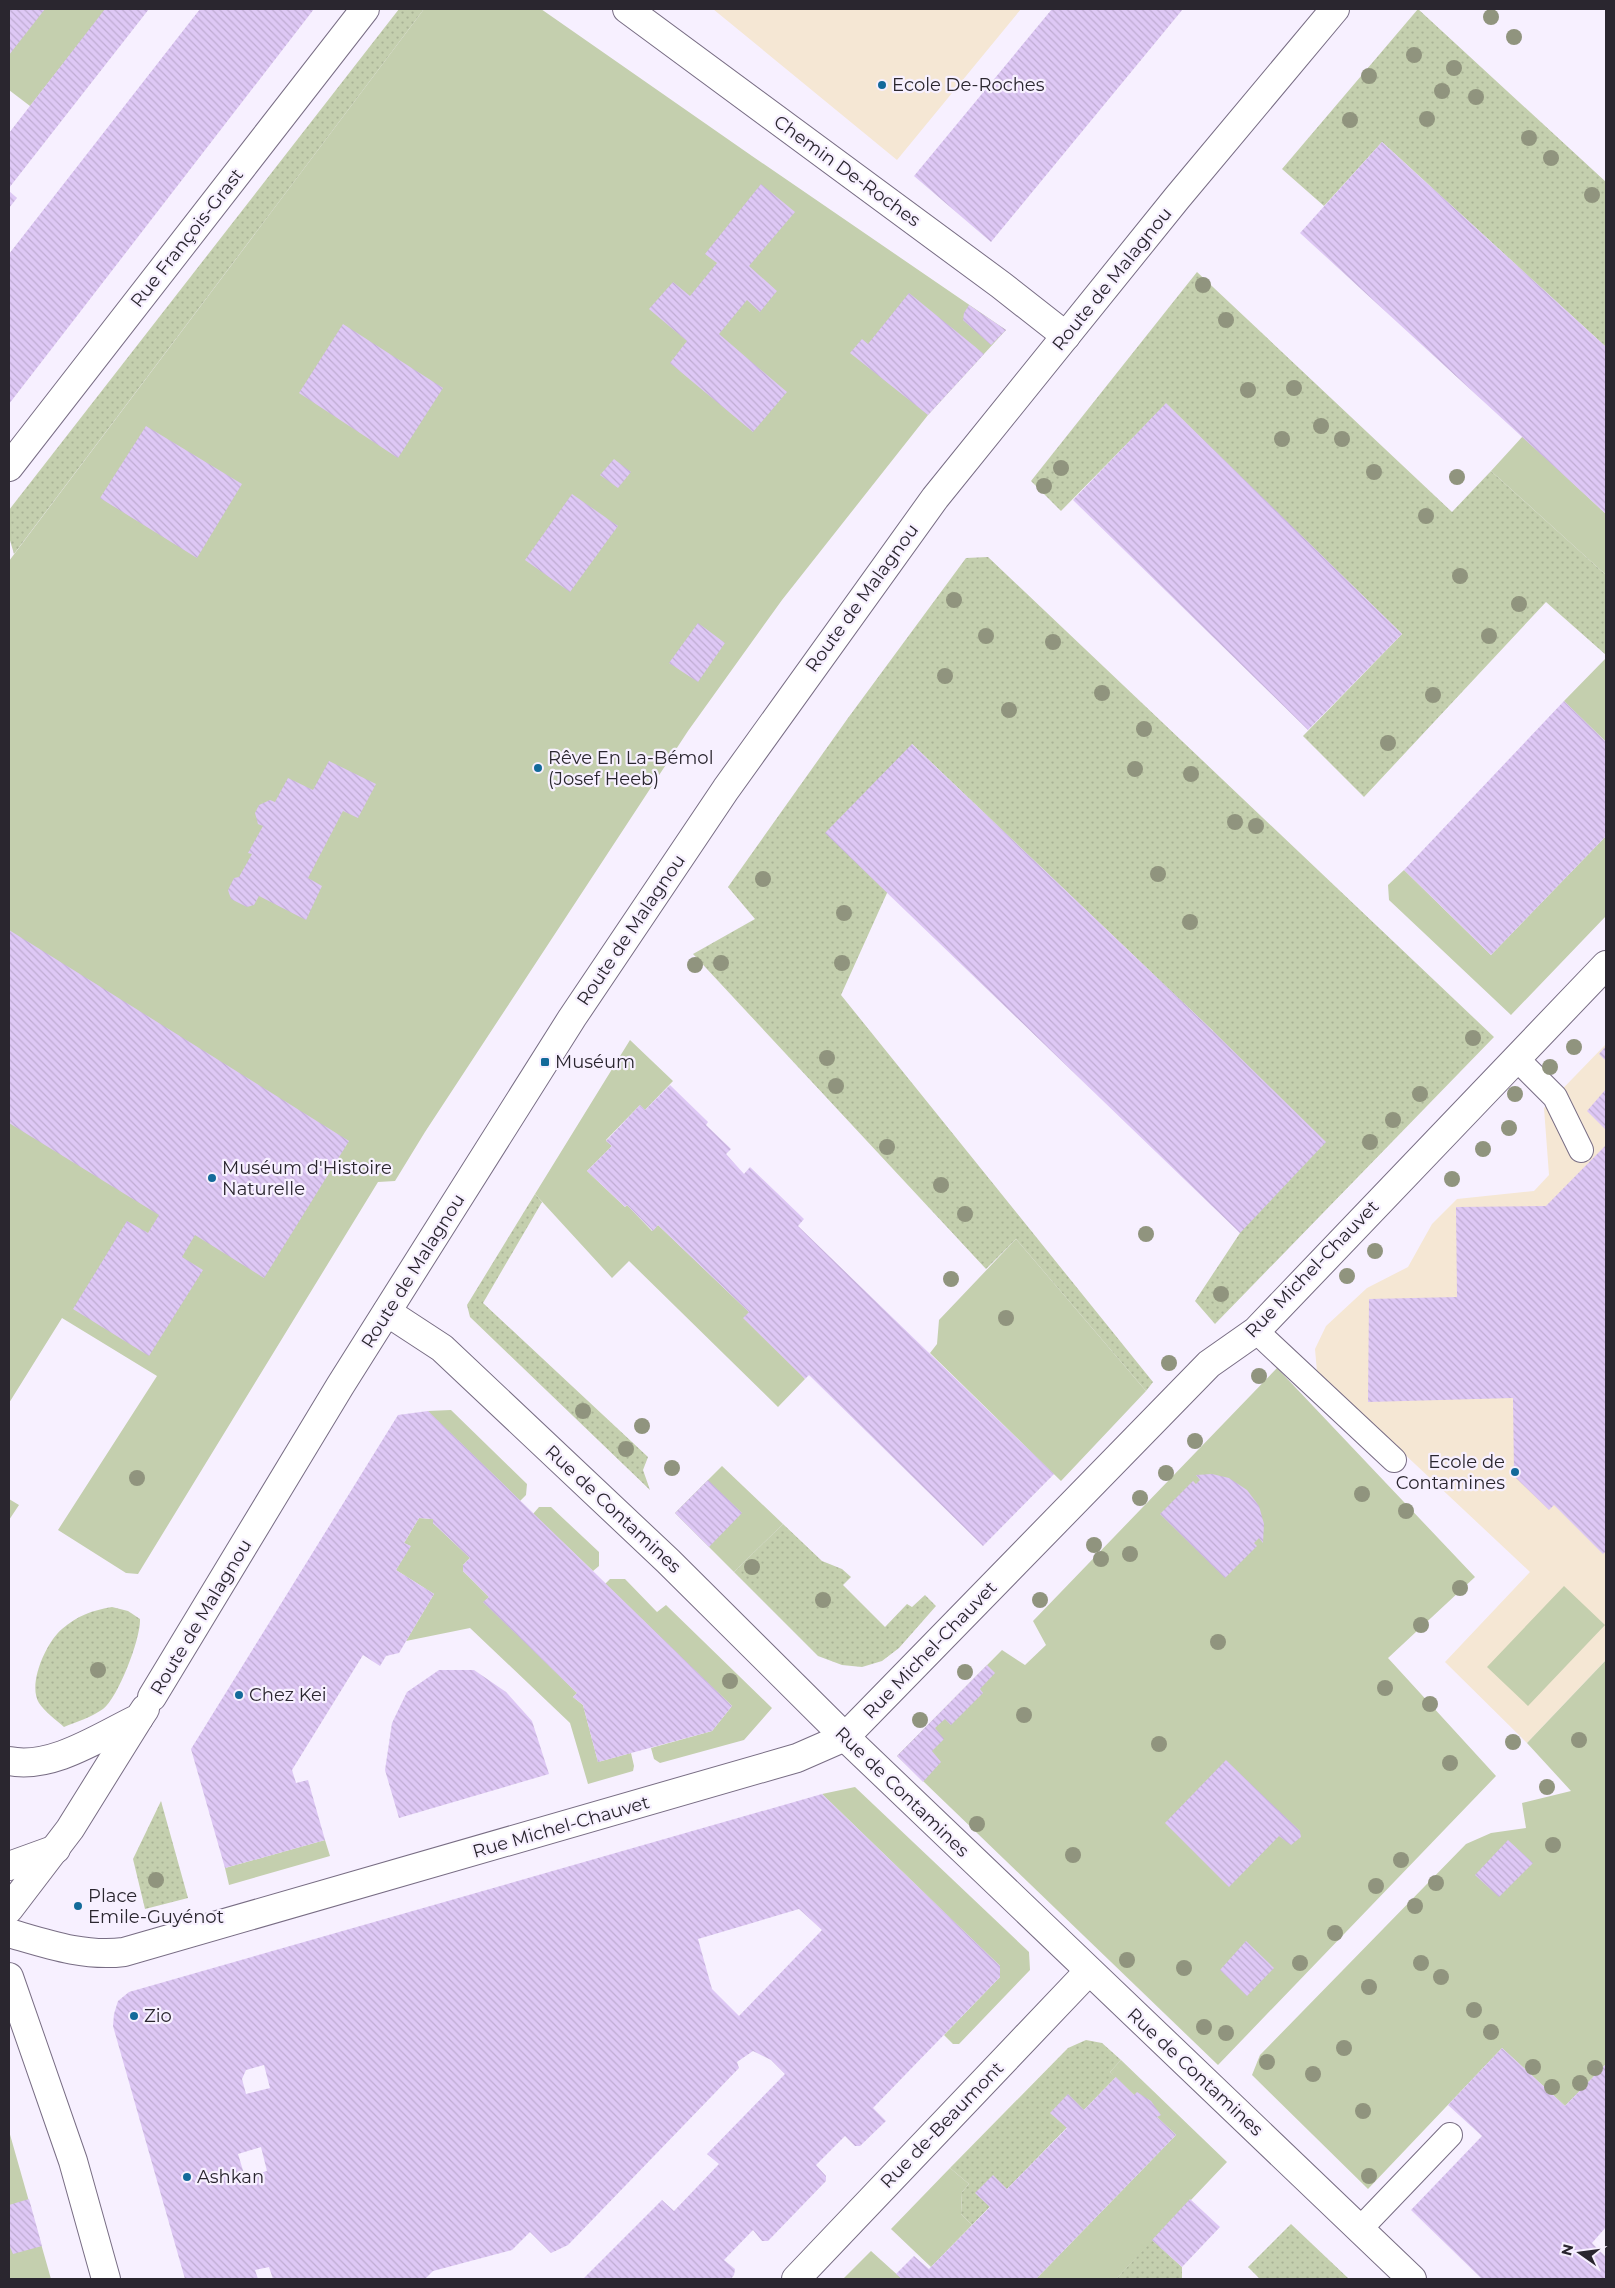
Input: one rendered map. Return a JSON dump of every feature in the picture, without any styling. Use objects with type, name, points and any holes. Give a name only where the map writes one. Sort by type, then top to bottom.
[{"type":"main road","name":"Rue François-Grast","points":[[9,467],[365,9]]},
{"type":"main road","name":"Chemin De-Roches","points":[[627,9],[1001,285],[1066,336]]},
{"type":"main road","name":"Route de Malagnou","points":[[9,1909],[56,1849],[146,1708],[334,1396],[572,1018],[726,789],[935,498],[1177,198],[1335,9]]},
{"type":"main road","name":"Rue Michel-Chauvet","points":[[9,1933],[62,1948],[104,1955],[124,1952],[797,1758],[845,1737],[1210,1364],[1256,1331],[1606,966]]},
{"type":"main road","name":"Rue de Contamines","points":[[387,1312],[442,1348],[668,1560],[845,1737],[1412,2279]]},
{"type":"main road","points":[[12,1762],[54,1759],[146,1708]]},
{"type":"main road","points":[[9,1866],[56,1849]]},
{"type":"main road","name":"Rue de-Beaumont","points":[[796,2279],[1089,1971]]},
{"type":"main road","points":[[9,1977],[73,2161],[106,2279]]},
{"type":"lane","points":[[1517,1059],[1555,1097],[1581,1150]]},
{"type":"lane","points":[[1256,1331],[1394,1460]]},
{"type":"lane","points":[[1360,2229],[1450,2135]]},
{"type":"shaded area","name":"Ecole De-Roches","points":[[713,9],[1021,9],[897,160]]},
{"type":"shaded area","name":"Ecole de Contamines","points":[[1606,1044],[1606,1660],[1527,1743],[1445,1662],[1530,1572],[1317,1372],[1315,1349],[1326,1326],[1367,1288],[1408,1267],[1432,1224],[1457,1199],[1534,1191],[1549,1175],[1544,1108]]},
{"type":"green space","points":[[9,9],[106,9],[30,106],[9,90]]},
{"type":"green space","points":[[399,9],[424,9],[14,554],[9,537],[9,510]]},
{"type":"green space","points":[[424,9],[541,9],[1006,330],[928,415],[782,600],[688,731],[425,1132],[395,1181],[378,1182],[138,1574],[126,1573],[58,1530],[157,1376],[62,1318],[9,1403],[9,561]]},
{"type":"green space","points":[[1418,9],[1606,182],[1605,346],[1382,142],[1324,206],[1282,169]]},
{"type":"green space","points":[[1197,272],[1452,512],[1491,471],[1606,575],[1606,655],[1546,602],[1364,797],[1303,736],[1402,634],[1166,404],[1061,511],[1031,481]]},
{"type":"green space","points":[[1523,436],[1606,514],[1606,575],[1491,471]]},
{"type":"green space","points":[[988,557],[1494,1037],[1215,1324],[1195,1301],[1240,1233],[1213,1031],[912,744],[887,893],[841,995],[1153,1382],[1146,1391],[1016,1239],[986,1269],[693,954],[755,919],[728,887],[848,718],[966,558]]},
{"type":"green space","points":[[1606,658],[1606,742],[1564,701]]},
{"type":"green space","points":[[1606,836],[1606,916],[1511,1015],[1389,900],[1388,885],[1404,870],[1491,955]]},
{"type":"green space","points":[[630,1040],[673,1081],[645,1110],[640,1105],[606,1140],[612,1146],[587,1171],[625,1207],[627,1205],[652,1231],[658,1225],[749,1312],[805,1379],[778,1407],[629,1261],[612,1278],[535,1194]]},
{"type":"green space","points":[[535,1194],[542,1202],[483,1303],[648,1457],[643,1470],[650,1490],[470,1317],[467,1305]]},
{"type":"green space","points":[[1016,1239],[1146,1391],[1061,1481],[930,1353],[937,1344],[939,1320]]},
{"type":"green space","points":[[1277,1368],[1475,1577],[1388,1658],[1496,1776],[1218,2065],[897,1756],[1002,1650],[1025,1665],[1046,1645],[1033,1621]]},
{"type":"green space","points":[[451,1410],[527,1484],[526,1495],[520,1501],[428,1411]]},
{"type":"green space","points":[[722,1466],[783,1524],[734,1572],[675,1513]]},
{"type":"green space","points":[[9,1499],[19,1505],[9,1520]]},
{"type":"green space","points":[[539,1507],[551,1507],[599,1552],[599,1566],[593,1571],[533,1514]]},
{"type":"green space","points":[[419,1518],[433,1519],[433,1523],[470,1558],[463,1565],[463,1571],[489,1597],[484,1602],[577,1693],[573,1697],[583,1705],[598,1762],[631,1753],[634,1766],[633,1771],[588,1784],[570,1723],[470,1628],[406,1641],[434,1594],[396,1570],[410,1546],[404,1543]]},
{"type":"green space","points":[[783,1524],[822,1561],[842,1569],[851,1577],[843,1585],[885,1627],[907,1604],[912,1607],[925,1595],[936,1606],[899,1648],[882,1661],[862,1667],[842,1665],[818,1656],[734,1572]]},
{"type":"green space","points":[[610,1579],[625,1579],[657,1612],[666,1605],[772,1708],[744,1740],[660,1763],[654,1759],[651,1748],[712,1731],[732,1706],[605,1584]]},
{"type":"green space","points":[[1564,1586],[1605,1625],[1528,1706],[1487,1667]]},
{"type":"green space","points":[[112,1607],[128,1611],[140,1619],[137,1640],[128,1667],[115,1693],[103,1709],[64,1727],[41,1706],[36,1695],[35,1685],[40,1663],[56,1635],[73,1620],[98,1610]]},
{"type":"green space","points":[[1606,1660],[1606,2064],[1565,2106],[1502,2048],[1368,2189],[1252,2075],[1260,2055],[1466,1844],[1491,1833],[1526,1828],[1522,1803],[1571,1791],[1527,1743]]},
{"type":"green space","points":[[855,1787],[1029,1952],[1030,1970],[959,2044],[953,2044],[944,2035],[1000,1977],[1000,1966],[822,1794]]},
{"type":"green space","points":[[161,1801],[188,1898],[145,1909],[133,1859]]},
{"type":"green space","points":[[325,1840],[330,1856],[229,1885],[225,1868]]},
{"type":"green space","points":[[1086,2040],[1102,2043],[1121,2060],[1110,2072],[1116,2077],[972,2225],[961,2214],[962,2192],[969,2184],[950,2168],[1068,2048]]},
{"type":"green space","points":[[1121,2060],[1227,2162],[1116,2279],[1036,2279],[1176,2135],[1110,2072]]},
{"type":"green space","points":[[9,2131],[51,2279],[9,2279]]},
{"type":"green space","points":[[950,2168],[969,2184],[962,2192],[961,2214],[972,2225],[931,2267],[891,2229]]},
{"type":"green space","points":[[1291,2224],[1349,2279],[1260,2279],[1248,2267]]},
{"type":"green space","points":[[1152,2240],[1182,2267],[1182,2279],[1116,2279]]},
{"type":"green space","points":[[871,2251],[902,2279],[843,2279]]},
{"type":"building","points":[[9,9],[45,9],[9,55]]},
{"type":"building","points":[[105,9],[149,9],[9,188],[9,133]]},
{"type":"building","points":[[200,9],[314,9],[9,404],[9,254]]},
{"type":"building","points":[[1052,9],[1183,9],[991,242],[914,176]]},
{"type":"building","points":[[1382,142],[1606,347],[1606,514],[1300,233]]},
{"type":"building","points":[[761,184],[795,212],[749,266],[777,291],[760,312],[747,300],[719,334],[787,392],[753,432],[670,363],[687,341],[649,309],[673,282],[690,296],[717,263],[705,254]]},
{"type":"building","points":[[9,191],[17,198],[9,208]]},
{"type":"building","points":[[909,293],[984,354],[928,415],[850,353],[862,339],[868,344]]},
{"type":"building","points":[[969,305],[1006,330],[991,345],[963,320],[964,313]]},
{"type":"building","points":[[343,324],[443,388],[398,458],[299,393]]},
{"type":"building","points":[[1166,403],[1402,634],[1308,730],[1073,500]]},
{"type":"building","points":[[146,426],[242,484],[197,558],[100,498]]},
{"type":"building","points":[[614,459],[631,472],[618,488],[600,475]]},
{"type":"building","points":[[572,494],[618,526],[570,592],[525,560]]},
{"type":"building","points":[[698,623],[725,643],[698,682],[669,663]]},
{"type":"building","points":[[1564,701],[1606,742],[1606,836],[1491,955],[1404,870]]},
{"type":"building","points":[[912,744],[1213,1031],[1326,1142],[1240,1233],[825,833]]},
{"type":"building","points":[[329,761],[376,784],[358,818],[343,811],[308,878],[322,886],[306,920],[259,896],[254,905],[247,907],[231,899],[228,890],[234,878],[239,877],[252,854],[248,853],[263,826],[258,824],[255,813],[259,805],[270,800],[275,802],[288,778],[313,790]]},
{"type":"building","name":"Muséum d'Histoire Naturelle","points":[[9,930],[349,1141],[264,1278],[195,1235],[182,1257],[203,1270],[149,1356],[73,1309],[127,1221],[148,1233],[159,1215],[9,1123]]},
{"type":"building","points":[[1606,1046],[1606,1061],[1599,1054]]},
{"type":"building","points":[[670,1085],[708,1122],[706,1125],[731,1149],[726,1154],[744,1174],[750,1167],[804,1219],[798,1226],[1054,1474],[983,1546],[809,1375],[805,1379],[743,1318],[749,1312],[658,1225],[653,1231],[627,1205],[625,1207],[587,1171],[612,1146],[606,1141],[640,1105],[645,1110]]},
{"type":"building","points":[[1606,1089],[1606,1130],[1587,1111]]},
{"type":"building","points":[[1606,1145],[1606,1551],[1603,1554],[1554,1505],[1549,1510],[1514,1476],[1513,1398],[1368,1402],[1369,1299],[1457,1297],[1456,1207],[1546,1206]]},
{"type":"building","points":[[428,1411],[732,1706],[712,1731],[598,1762],[583,1705],[573,1697],[577,1693],[483,1602],[489,1597],[463,1571],[463,1565],[470,1558],[433,1523],[433,1519],[419,1518],[404,1543],[411,1546],[396,1570],[434,1594],[399,1653],[386,1656],[380,1666],[363,1655],[292,1770],[296,1783],[308,1780],[325,1840],[225,1868],[191,1749],[398,1415]]},
{"type":"building","points":[[1212,1474],[1229,1478],[1247,1490],[1259,1506],[1264,1524],[1263,1543],[1259,1538],[1254,1543],[1257,1546],[1225,1578],[1160,1514],[1193,1481],[1196,1484],[1200,1480],[1196,1475]]},
{"type":"building","points":[[708,1480],[742,1513],[709,1547],[675,1513]]},
{"type":"building","points":[[987,1665],[995,1673],[980,1689],[983,1693],[951,1725],[945,1719],[935,1728],[944,1739],[932,1751],[941,1762],[923,1782],[897,1756]]},
{"type":"building","points":[[439,1670],[474,1670],[506,1692],[532,1721],[549,1774],[399,1818],[385,1770],[392,1723],[407,1692]]},
{"type":"building","points":[[1226,1760],[1300,1831],[1301,1837],[1291,1845],[1279,1836],[1229,1887],[1165,1823]]},
{"type":"building","points":[[822,1794],[1000,1966],[1000,1977],[873,2108],[886,2121],[860,2146],[855,2146],[845,2136],[816,2165],[826,2176],[826,2181],[768,2241],[762,2241],[753,2230],[724,2260],[735,2269],[731,2279],[583,2279],[662,2200],[674,2211],[719,2164],[707,2154],[785,2074],[771,2060],[753,2051],[737,2062],[739,2068],[568,2245],[551,2253],[530,2232],[512,2250],[433,2271],[425,2279],[273,2279],[269,2267],[255,2270],[258,2279],[185,2279],[113,2026],[118,2001],[129,1992]],"holes":[[[799,1909],[822,1930],[739,2016],[712,1989],[698,1939]],[[264,2065],[270,2088],[246,2094],[242,2079],[246,2070]],[[261,2147],[267,2171],[245,2177],[238,2154]]]},
{"type":"building","points":[[1508,1840],[1533,1863],[1499,1897],[1475,1875]]},
{"type":"building","points":[[1246,1941],[1274,1968],[1247,1996],[1220,1970]]},
{"type":"building","points":[[1502,2048],[1565,2106],[1606,2064],[1606,2227],[1592,2243],[1606,2257],[1606,2279],[1482,2279],[1411,2210],[1482,2136],[1448,2105]]},
{"type":"building","points":[[1116,2077],[1134,2095],[1137,2092],[1151,2101],[1161,2115],[1157,2117],[1176,2135],[1036,2279],[902,2279],[896,2274],[914,2256],[929,2269],[990,2207],[975,2193],[993,2175],[1007,2189],[1067,2128],[1050,2113],[1068,2094],[1084,2110]]},
{"type":"building","points":[[29,2199],[42,2246],[13,2254],[9,2247],[9,2205]]},
{"type":"building","points":[[1190,2199],[1220,2227],[1182,2267],[1152,2240]]},
{"type":"place","name":"Ecole De-Roches","points":[[882,85]]},
{"type":"place","name":"Rêve En La-Bémol (Josef Heeb)","points":[[538,768]]},
{"type":"place","name":"Muséum","points":[[545,1062]]},
{"type":"place","name":"Muséum d'Histoire Naturelle","points":[[212,1178]]},
{"type":"place","name":"Ecole de Contamines","points":[[1515,1472]]},
{"type":"place","name":"Chez Kei","points":[[239,1695]]},
{"type":"place","name":"Place Emile-Guyénot","points":[[78,1906]]},
{"type":"place","name":"Zio","points":[[134,2016]]},
{"type":"place","name":"Ashkan","points":[[187,2177]]}]
